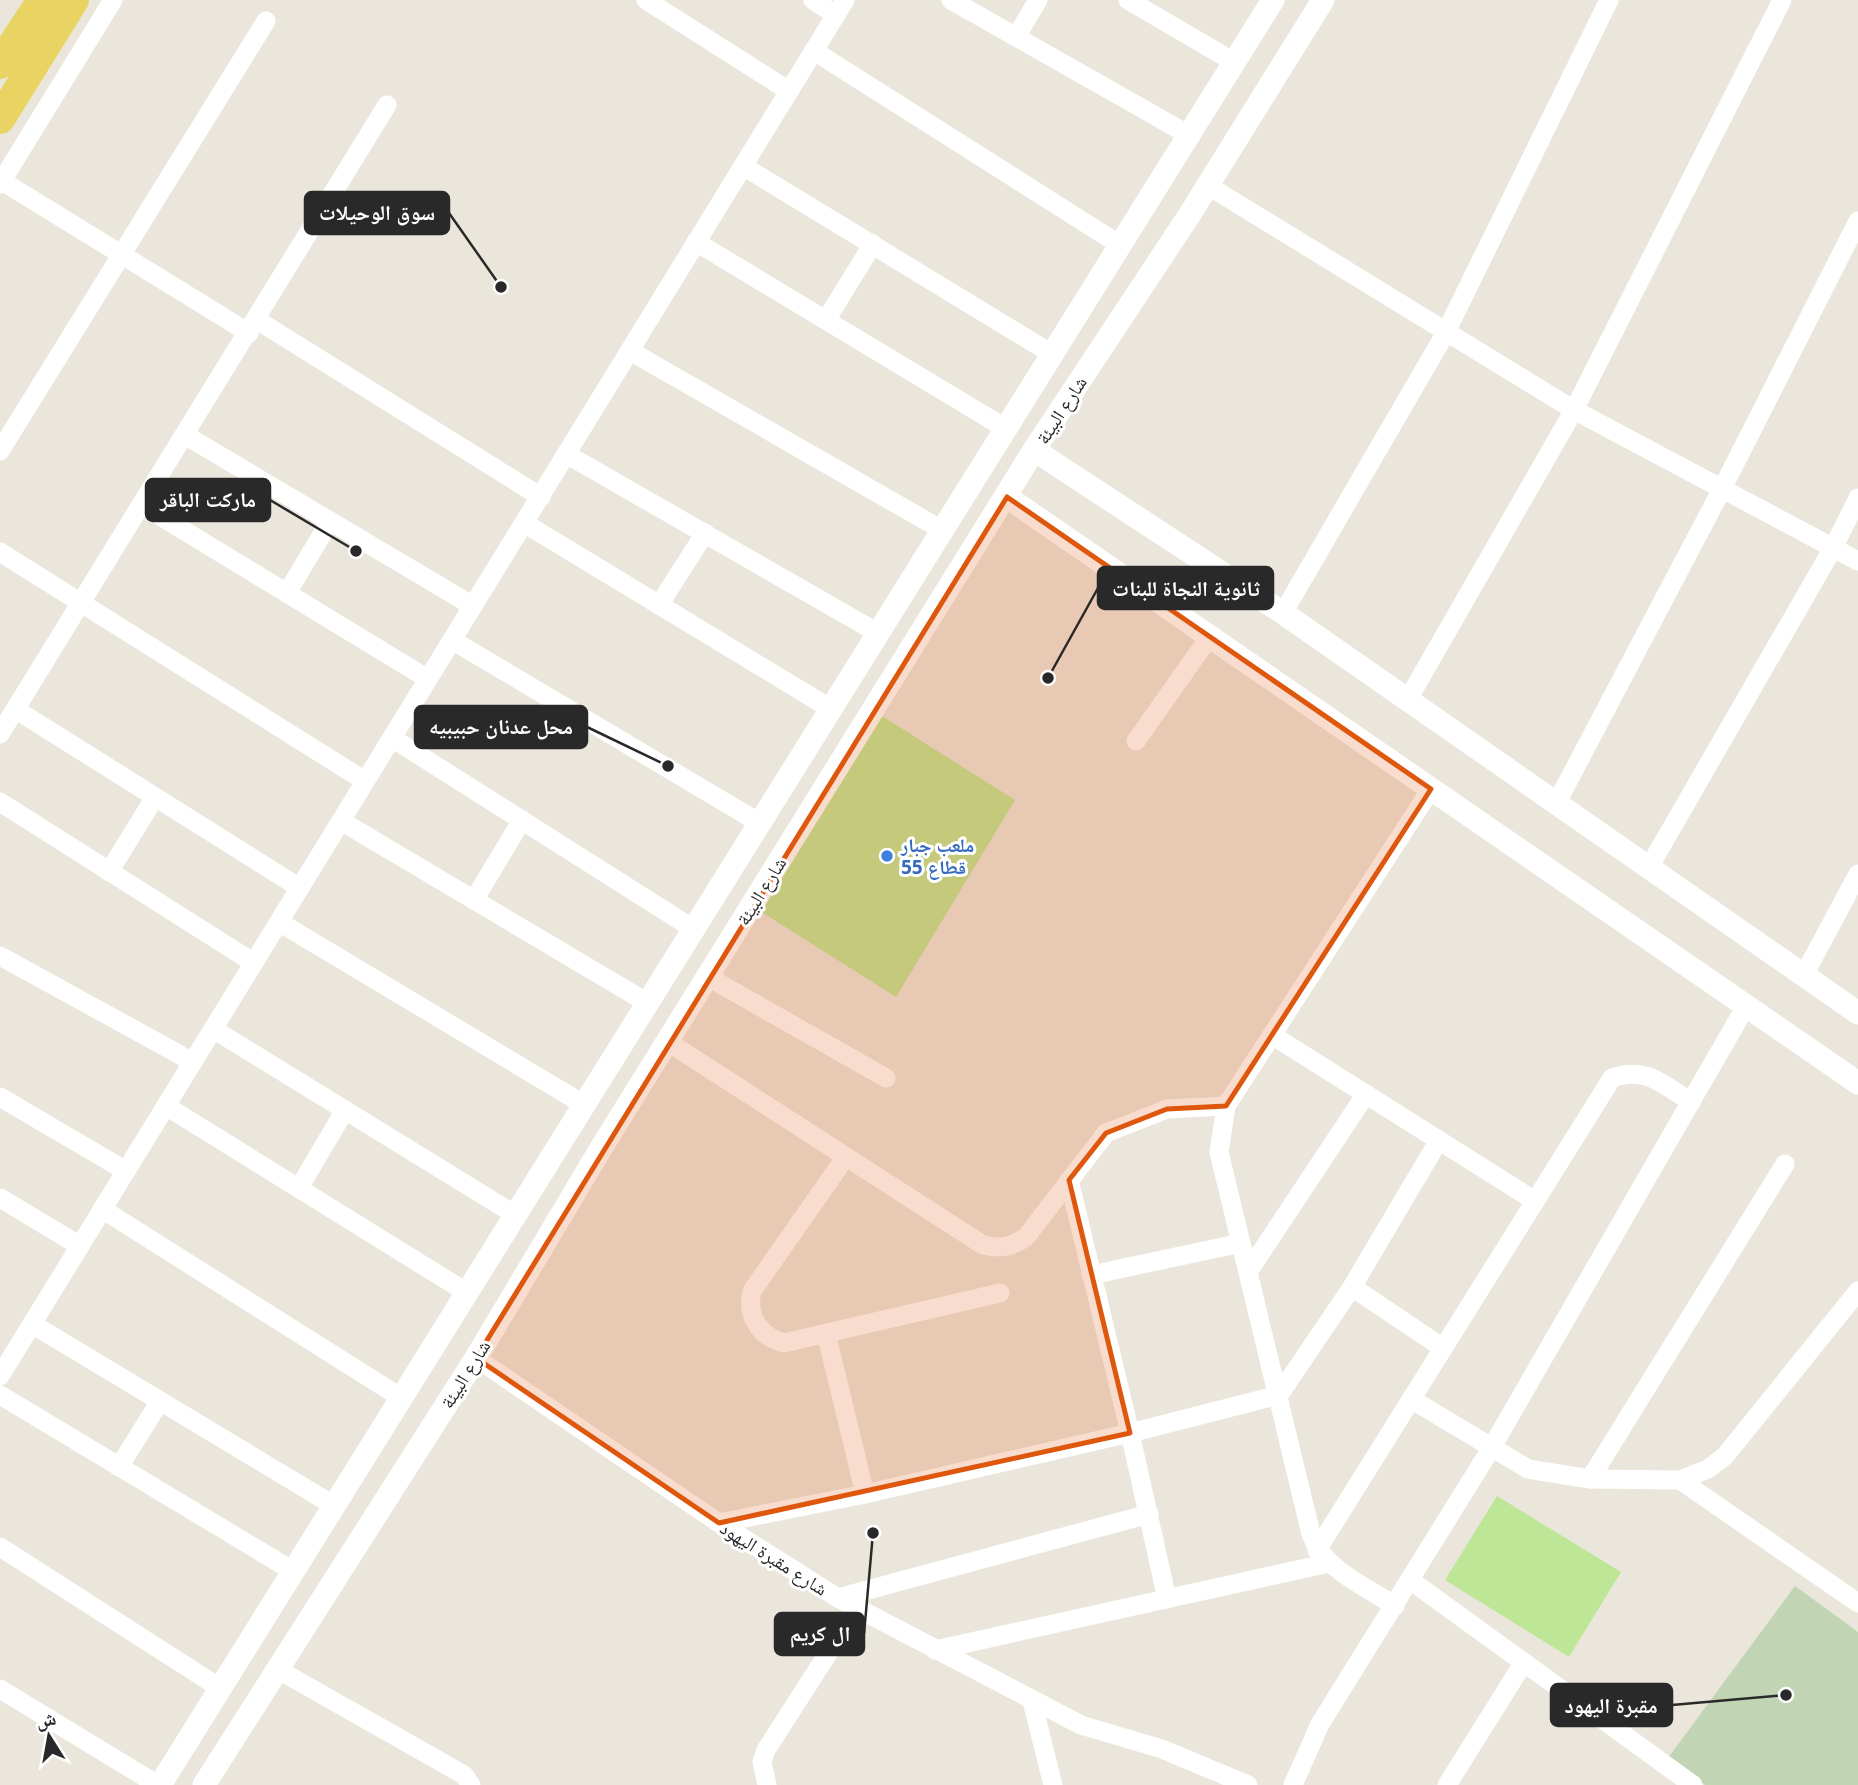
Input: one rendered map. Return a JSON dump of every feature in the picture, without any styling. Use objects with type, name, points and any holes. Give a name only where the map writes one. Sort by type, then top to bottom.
[{"type":"main road","points":[[0,64],[9,31],[41,0]]},
{"type":"main road","points":[[0,119],[74,0]]},
{"type":"street","points":[[113,0],[1,182],[122,258],[253,326],[541,497]]},
{"type":"street","points":[[0,1376],[8,1346],[32,1324],[840,8],[813,0]]},
{"type":"street","points":[[951,0],[1189,135]]},
{"type":"street","points":[[1016,37],[1038,0]]},
{"type":"street","points":[[1128,0],[1234,62]]},
{"type":"street","name":"شارع البيئة","points":[[159,1785],[1273,0]]},
{"type":"street","name":"شارع البيئة","points":[[204,1785],[476,1358],[600,1150],[1034,450],[1207,185],[1323,0]]},
{"type":"street","points":[[1283,613],[1444,334],[1609,0]]},
{"type":"street","points":[[1408,701],[1573,410],[1782,0]]},
{"type":"street","points":[[649,1],[789,92]]},
{"type":"street","points":[[0,451],[122,258],[265,21]]},
{"type":"street","points":[[814,51],[1120,245]]},
{"type":"street","points":[[0,734],[387,105]]},
{"type":"street","points":[[743,166],[1052,354]]},
{"type":"street","points":[[1207,185],[1444,334],[1573,410],[1858,561]]},
{"type":"street","points":[[1556,804],[1722,489],[1858,220]]},
{"type":"street","points":[[696,242],[1005,428]]},
{"type":"street","points":[[826,320],[873,244]]},
{"type":"street","points":[[629,351],[942,530]]},
{"type":"street","points":[[186,435],[473,606]]},
{"type":"street","points":[[1034,450],[1283,613],[1858,1013]]},
{"type":"street","points":[[566,454],[878,633]]},
{"type":"street","points":[[1007,496],[1858,1083]]},
{"type":"street","points":[[1648,869],[1833,548],[1858,498]]},
{"type":"street","points":[[142,505],[428,679]]},
{"type":"street","points":[[287,593],[330,521]]},
{"type":"street","points":[[524,523],[831,709]]},
{"type":"street","points":[[659,605],[705,533]]},
{"type":"street","points":[[0,552],[366,781]]},
{"type":"street","points":[[1136,741],[1210,636]]},
{"type":"street","points":[[452,640],[758,822]]},
{"type":"street","points":[[15,709],[300,888]]},
{"type":"street","points":[[392,738],[692,928]]},
{"type":"street","points":[[1395,1606],[1323,1557],[1279,1395],[1219,1152],[1226,1106],[1431,789]]},
{"type":"street","points":[[109,872],[155,797]]},
{"type":"street","points":[[0,802],[254,964]]},
{"type":"street","points":[[474,900],[522,820]]},
{"type":"street","points":[[341,821],[646,1002]]},
{"type":"street","points":[[1804,975],[1858,874]]},
{"type":"street","points":[[279,922],[583,1104]]},
{"type":"street","points":[[0,956],[193,1062]]},
{"type":"street","points":[[708,977],[886,1078]]},
{"type":"street","points":[[1293,1785],[1320,1724],[1492,1447],[1746,1006]]},
{"type":"street","points":[[213,1029],[514,1214]]},
{"type":"street","points":[[1272,1035],[1535,1201]]},
{"type":"street","points":[[668,1042],[845,1158],[983,1245],[994,1248],[1017,1244],[1026,1237],[1106,1133],[1167,1109],[1226,1106]]},
{"type":"street","points":[[935,1650],[1167,1599],[1323,1557],[1411,1398],[1612,1077],[1628,1072],[1643,1073],[1691,1102]]},
{"type":"street","points":[[1248,1272],[1366,1094]]},
{"type":"street","points":[[0,1097],[126,1171]]},
{"type":"street","points":[[166,1106],[466,1292]]},
{"type":"street","points":[[299,1188],[345,1110]]},
{"type":"street","points":[[566,1130],[600,1150]]},
{"type":"street","points":[[719,1523],[864,1494],[1130,1433],[1279,1395],[1352,1287],[1439,1140]]},
{"type":"street","points":[[845,1158],[752,1290],[749,1301],[759,1331],[769,1339],[784,1343],[1000,1293]]},
{"type":"street","points":[[1590,1479],[1785,1164]]},
{"type":"street","points":[[1069,1180],[1167,1599]]},
{"type":"street","points":[[0,1198],[80,1246]]},
{"type":"street","points":[[102,1209],[400,1397]]},
{"type":"street","points":[[1091,1275],[1241,1243]]},
{"type":"street","points":[[1352,1287],[1443,1348]]},
{"type":"street","points":[[1411,1398],[1528,1469],[1590,1479],[1680,1480],[1708,1469],[1725,1456],[1858,1291]]},
{"type":"street","points":[[32,1324],[333,1506]]},
{"type":"street","points":[[825,1333],[864,1494]]},
{"type":"street","name":"شارع مقبرة اليهود","points":[[476,1358],[719,1523],[838,1598],[1081,1725],[1162,1749],[1248,1785]]},
{"type":"street","points":[[0,1395],[293,1571]]},
{"type":"street","points":[[119,1467],[160,1401]]},
{"type":"street","points":[[1680,1480],[1858,1603]]},
{"type":"street","points":[[838,1598],[1149,1514]]},
{"type":"street","points":[[0,1548],[220,1688]]},
{"type":"street","points":[[1410,1580],[1693,1785]]},
{"type":"street","points":[[767,1785],[762,1762],[766,1750],[857,1608]]},
{"type":"street","points":[[1447,1785],[1524,1662]]},
{"type":"street","points":[[277,1669],[464,1775],[471,1785]]},
{"type":"street","points":[[0,1689],[159,1785]]},
{"type":"street","points":[[1032,1701],[1053,1785]]},
{"type":"highlighted area","points":[[1007,497],[1431,789],[1226,1106],[1167,1109],[1106,1133],[1069,1180],[1130,1433],[719,1523],[476,1358]]},
{"type":"green space","points":[[874,711],[1015,800],[896,997],[752,906]]},
{"type":"green space","points":[[1497,1496],[1621,1572],[1569,1657],[1445,1580]]},
{"type":"green space","points":[[1795,1586],[1858,1632],[1858,1785],[1705,1785],[1668,1758]]},
{"type":"place","name":"سوق الوحيلات","points":[[501,287]]},
{"type":"place","name":"ماركت الباقر","points":[[356,551]]},
{"type":"place","name":"ثانوية النجاة للبنات","points":[[1048,678]]},
{"type":"place","name":"محل عدنان حبيبيه","points":[[668,766]]},
{"type":"place","name":"ملعب جبار قطاع 55","points":[[887,856]]},
{"type":"place","name":"ال كريم","points":[[873,1533]]},
{"type":"place","name":"مقبرة اليهود","points":[[1786,1695]]}]
